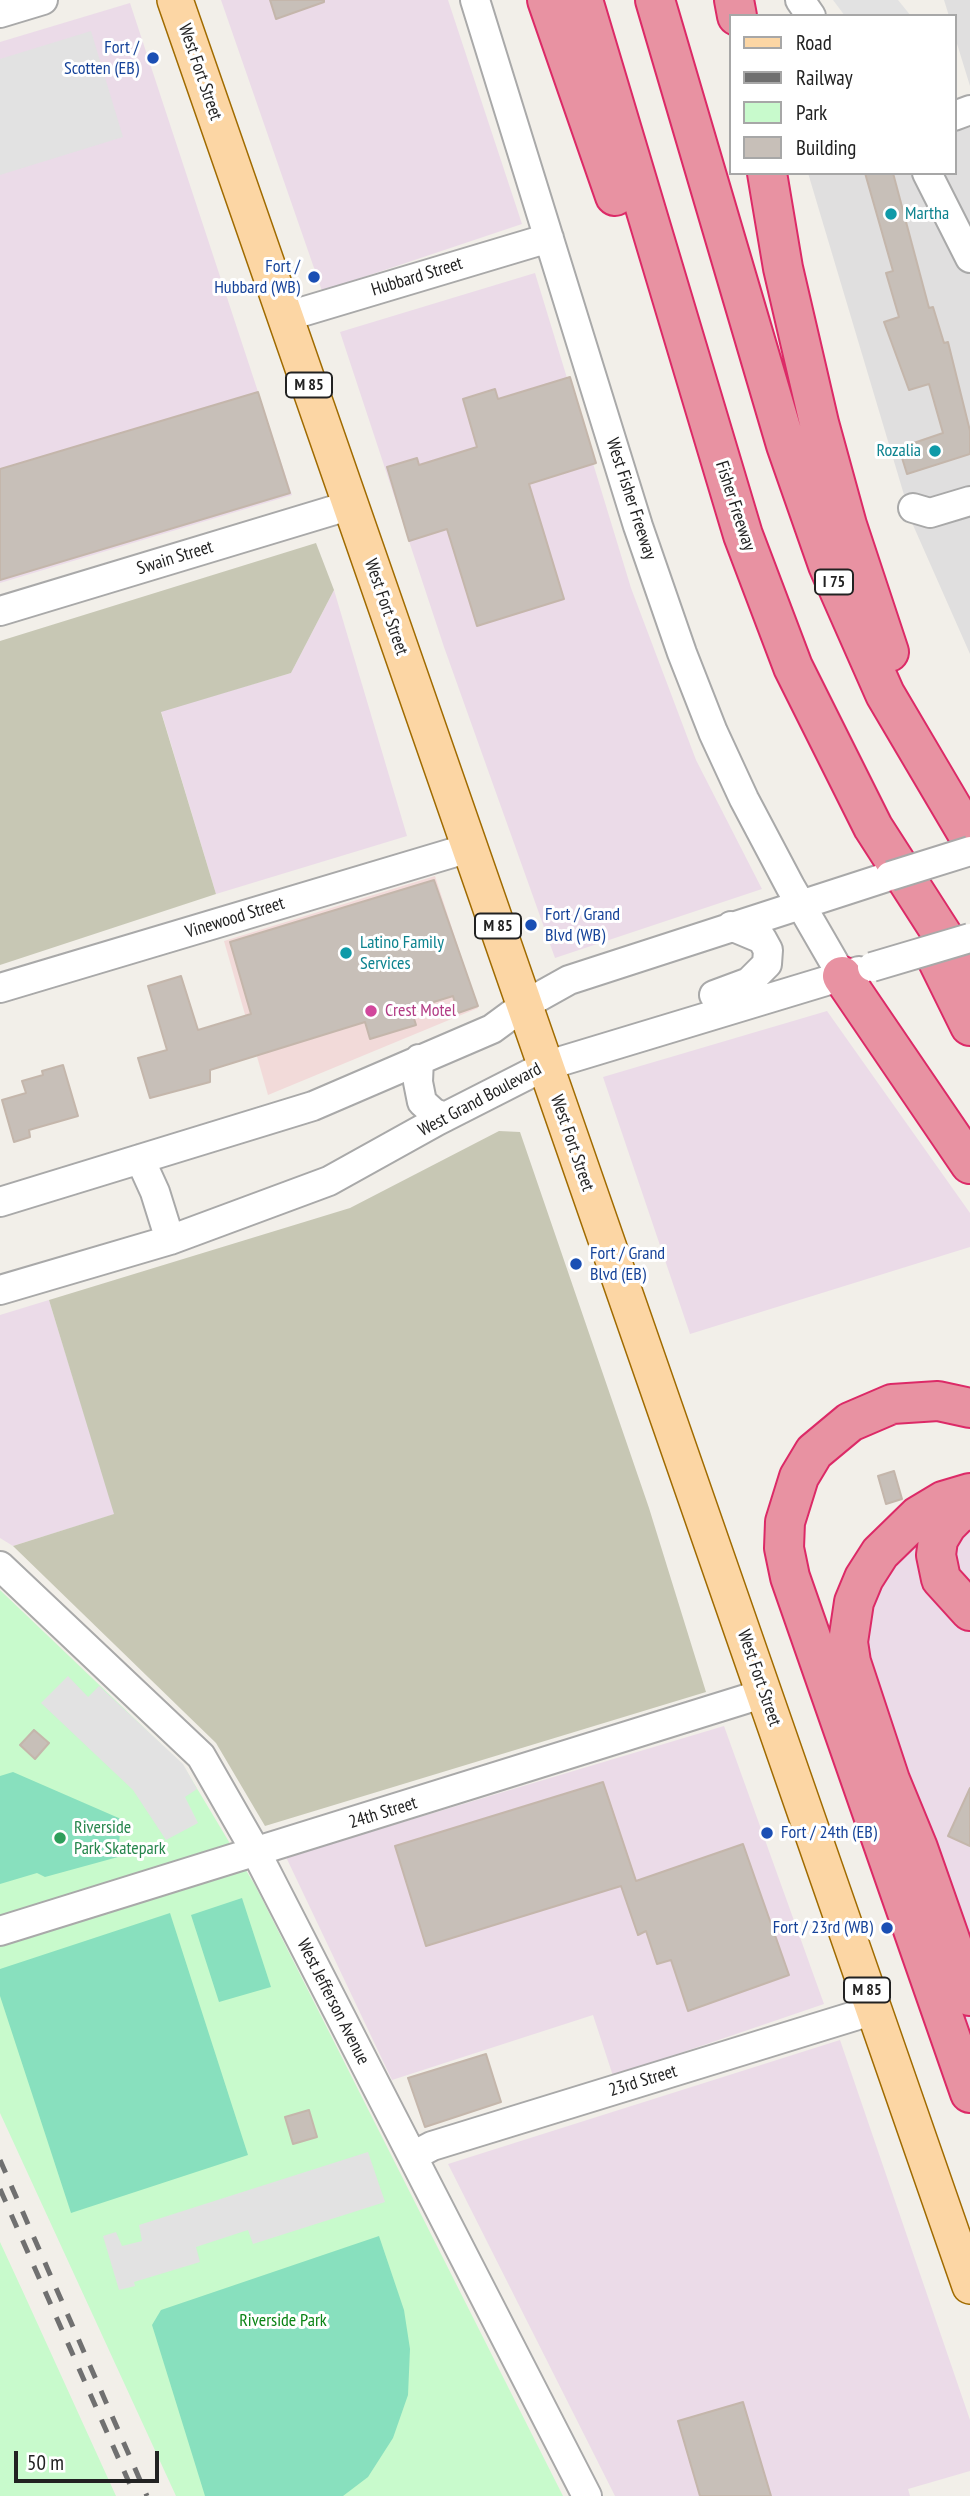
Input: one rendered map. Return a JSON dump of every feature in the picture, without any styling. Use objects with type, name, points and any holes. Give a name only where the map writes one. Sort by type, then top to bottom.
[{"type":"highway","points":[[547,0],[622,217],[659,309],[702,403]]},
{"type":"highway","name":"Fisher Freeway","points":[[583,0],[743,535],[793,667],[873,827],[970,978]]},
{"type":"highway","name":"I 75","points":[[655,0],[805,503],[856,632],[885,694],[970,838]]},
{"type":"highway","points":[[767,175],[783,268],[830,461],[874,608],[936,783],[970,821]]},
{"type":"highway","points":[[873,827],[970,1026]]},
{"type":"highway","points":[[857,971],[970,1164]]},
{"type":"highway","points":[[970,1408],[938,1401],[892,1404],[850,1422],[814,1452],[799,1477],[785,1522],[784,1548],[795,1590],[970,2093]]},
{"type":"highway","points":[[970,1493],[943,1502],[918,1516],[880,1553],[864,1578],[855,1602],[848,1642],[851,1662],[890,1780],[919,1849],[970,1997]]},
{"type":"highway","points":[[970,1510],[958,1514],[947,1525],[938,1540],[936,1555],[941,1579],[970,1611]]},
{"type":"main road","name":"West Fort Street","points":[[175,0],[970,2286]]},
{"type":"street","points":[[0,13],[43,0]]},
{"type":"street","name":"West Fisher Freeway","points":[[475,0],[638,526],[682,653],[739,788],[800,904],[857,971]]},
{"type":"street","points":[[928,175],[970,258]]},
{"type":"street","name":"Hubbard Street","points":[[285,317],[549,238]]},
{"type":"street","points":[[913,508],[924,514],[970,501]]},
{"type":"street","name":"Swain Street","points":[[0,611],[351,505]]},
{"type":"street","name":"Vinewood Street","points":[[0,988],[469,848]]},
{"type":"street","points":[[0,1202],[313,1106],[492,1029],[526,1004],[569,980],[970,851]]},
{"type":"street","points":[[598,1048],[650,1015],[739,987],[757,977],[767,964],[766,944],[755,935],[731,926]]},
{"type":"street","name":"West Grand Boulevard","points":[[0,1290],[170,1240],[352,1171],[445,1117],[545,1066],[970,938]]},
{"type":"street","points":[[419,1059],[418,1082],[422,1102],[445,1117]]},
{"type":"street","points":[[140,1159],[156,1192],[170,1240]]},
{"type":"street","name":"West Jefferson Avenue","points":[[0,1566],[201,1756],[256,1852],[587,2496]]},
{"type":"street","name":"24th Street","points":[[0,1931],[765,1693]]},
{"type":"street","name":"23rd Street","points":[[413,2156],[432,2146],[874,2010]]},
{"type":"shaded area","points":[[221,0],[448,0],[522,224],[322,291]]},
{"type":"shaded area","points":[[833,0],[898,0],[909,14],[844,14]]},
{"type":"shaded area","points":[[944,0],[970,0],[970,86],[956,40],[956,14],[948,14]]},
{"type":"shaded area","points":[[130,3],[292,495],[0,583],[0,42]]},
{"type":"shaded area","points":[[91,31],[123,137],[0,175],[0,59]]},
{"type":"shaded area","points":[[970,99],[970,654],[913,525],[809,175],[956,175],[956,102]]},
{"type":"shaded area","points":[[535,273],[631,588],[696,760],[762,889],[555,958],[444,647],[340,332]]},
{"type":"shaded area","points":[[316,543],[334,590],[291,673],[161,712],[216,894],[0,965],[0,641]]},
{"type":"shaded area","points":[[334,590],[407,836],[216,894],[161,711],[291,673]]},
{"type":"shaded area","points":[[435,876],[478,1008],[268,1095],[224,941]]},
{"type":"shaded area","points":[[827,1011],[970,1213],[970,1247],[690,1334],[603,1077]]},
{"type":"shaded area","points":[[499,1131],[520,1132],[649,1508],[706,1692],[265,1826],[216,1743],[13,1546],[114,1514],[49,1300],[350,1208]]},
{"type":"shaded area","points":[[49,1300],[115,1514],[13,1546],[0,1538],[0,1315]]},
{"type":"shaded area","points":[[970,1478],[970,2062],[838,1680],[875,1533],[889,1517],[924,1494]]},
{"type":"shaded area","points":[[68,1676],[88,1697],[99,1686],[183,1764],[197,1789],[185,1797],[198,1823],[166,1840],[133,1790],[41,1703]]},
{"type":"shaded area","points":[[724,1726],[824,2004],[613,2076],[593,2015],[392,2080],[286,1857]]},
{"type":"shaded area","points":[[840,2040],[970,2420],[970,2471],[908,2489],[910,2496],[615,2496],[448,2164]]},
{"type":"shaded area","points":[[368,2152],[385,2202],[253,2244],[248,2230],[196,2247],[200,2262],[134,2282],[135,2286],[119,2290],[103,2236],[116,2232],[122,2246],[142,2241],[139,2225]]},
{"type":"green space","name":"Riverside Park","points":[[0,1590],[183,1765],[256,1887],[563,2496],[176,2496],[0,2113]]},
{"type":"green space","name":"Riverside Park Skatepark","points":[[13,1772],[121,1819],[118,1857],[45,1877],[37,1873],[0,1884],[0,1776]]},
{"type":"green space","points":[[242,1898],[271,1987],[219,2002],[191,1915]]},
{"type":"green space","points":[[170,1913],[248,2155],[71,2213],[0,1996],[0,1969]]},
{"type":"green space","points":[[379,2236],[404,2310],[410,2349],[408,2395],[393,2438],[368,2477],[343,2496],[205,2496],[152,2325],[161,2310]]},
{"type":"green space","points":[[0,2242],[24,2294],[116,2496],[0,2496]]},
{"type":"building","points":[[270,0],[324,0],[324,2],[276,19]]},
{"type":"building","points":[[866,175],[894,175],[929,308],[933,307],[944,343],[948,342],[970,431],[970,454],[907,474],[899,448],[943,433],[929,384],[909,390],[884,322],[899,317],[886,273],[893,271]]},
{"type":"building","points":[[570,377],[596,463],[529,484],[564,599],[477,626],[447,529],[409,541],[387,467],[417,458],[419,465],[477,447],[463,399],[495,389],[498,399]]},
{"type":"building","points":[[258,392],[290,493],[0,580],[0,469]]},
{"type":"building","points":[[434,880],[478,1006],[458,1013],[453,996],[411,1009],[416,1025],[370,1039],[365,1022],[210,1070],[210,1082],[150,1098],[138,1058],[167,1050],[148,986],[181,976],[198,1030],[251,1014],[230,942]]},
{"type":"building","points":[[63,1065],[78,1116],[29,1130],[30,1137],[14,1142],[2,1100],[26,1093],[22,1081]]},
{"type":"building","points":[[894,1471],[902,1499],[886,1504],[878,1476]]},
{"type":"building","points":[[34,1730],[49,1743],[35,1759],[20,1745]]},
{"type":"building","points":[[603,1782],[636,1881],[743,1844],[789,1975],[688,2011],[671,1960],[657,1964],[646,1931],[638,1935],[621,1886],[426,1946],[395,1846]]},
{"type":"building","points":[[970,1788],[970,1846],[948,1836]]},
{"type":"building","points":[[486,2054],[501,2102],[425,2127],[408,2078]]},
{"type":"building","points":[[309,2110],[317,2137],[293,2144],[285,2117]]},
{"type":"building","points":[[743,2402],[771,2496],[700,2496],[678,2421]]},
{"type":"railway","points":[[0,2160],[147,2496]]},
{"type":"railway","points":[[0,2189],[135,2496]]},
{"type":"place","name":"Fort / Scotten (EB)","points":[[153,58]]},
{"type":"place","name":"Martha","points":[[891,214]]},
{"type":"place","name":"Fort / Hubbard (WB)","points":[[314,277]]},
{"type":"place","name":"Rozalia","points":[[935,451]]},
{"type":"place","name":"Fort / Grand Blvd (WB)","points":[[531,925]]},
{"type":"place","name":"Latino Family Services","points":[[346,953]]},
{"type":"place","name":"Crest Motel","points":[[371,1011]]},
{"type":"place","name":"Fort / Grand Blvd (EB)","points":[[576,1264]]},
{"type":"place","name":"Fort / 24th (EB)","points":[[767,1833]]},
{"type":"place","name":"Riverside Park Skatepark","points":[[60,1838]]},
{"type":"place","name":"Fort / 23rd (WB)","points":[[887,1928]]}]
